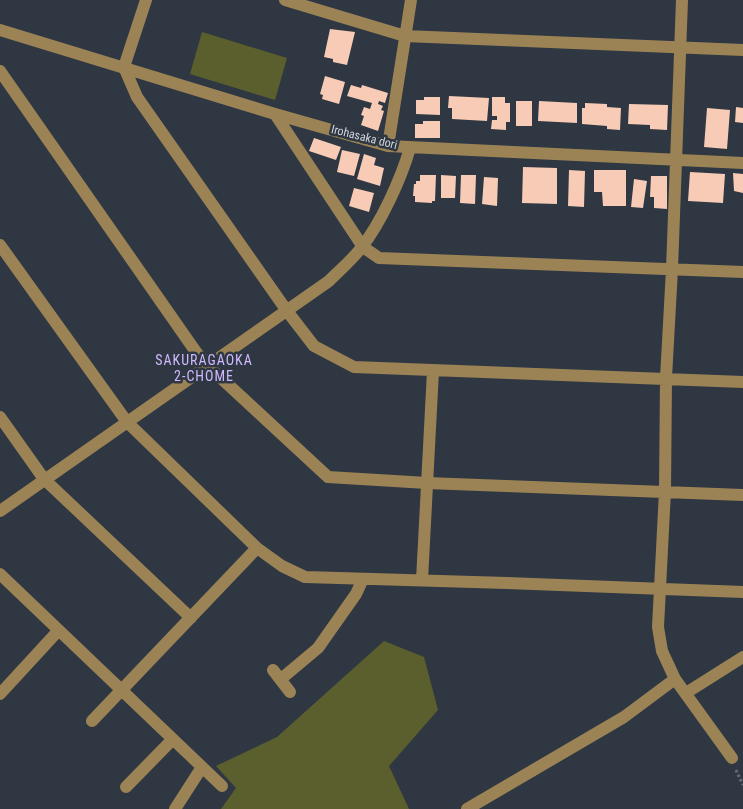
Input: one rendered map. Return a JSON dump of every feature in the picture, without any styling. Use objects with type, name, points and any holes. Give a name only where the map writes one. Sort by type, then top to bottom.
[{"type":"street","points":[[146,0],[124,68],[137,97],[287,311],[314,346],[354,367],[743,382]]},
{"type":"street","points":[[285,0],[405,36],[743,50]]},
{"type":"street","points":[[388,146],[411,0]]},
{"type":"street","points":[[682,0],[666,378],[665,491],[658,627],[662,651],[676,679],[732,758]]},
{"type":"street","name":"Irohasaka dori","points":[[0,30],[275,114],[388,146],[743,162]]},
{"type":"street","points":[[0,71],[196,352],[208,366],[328,477],[427,483],[743,495]]},
{"type":"street","points":[[275,114],[363,247],[380,258],[743,272]]},
{"type":"street","points":[[0,511],[287,311],[329,281],[346,266],[363,247],[399,182],[410,148]]},
{"type":"street","points":[[0,245],[127,422],[257,548],[282,566],[305,577],[743,592]]},
{"type":"street","points":[[422,580],[433,371]]},
{"type":"street","points":[[0,416],[44,479],[191,618]]},
{"type":"street","points":[[92,722],[257,548]]},
{"type":"street","points":[[0,574],[222,786]]},
{"type":"street","points":[[290,692],[277,675],[318,648],[356,594],[363,578]]},
{"type":"street","points":[[0,694],[58,631]]},
{"type":"street","points":[[686,693],[743,657]]},
{"type":"street","points":[[467,809],[624,717],[676,679]]},
{"type":"street","points":[[126,787],[173,739]]},
{"type":"street","points":[[175,809],[202,766]]},
{"type":"path","points":[[738,778],[743,785]]},
{"type":"green space","points":[[202,32],[287,58],[275,100],[190,74]]},
{"type":"green space","points":[[384,641],[424,657],[438,710],[389,766],[409,809],[221,809],[236,788],[216,766],[277,737]]},
{"type":"building","points":[[330,29],[355,32],[347,65],[333,62],[333,59],[324,57]]},
{"type":"building","points":[[325,76],[345,82],[339,104],[322,99],[323,95],[320,94]]},
{"type":"building","points":[[351,85],[361,88],[362,85],[388,93],[385,103],[379,101],[378,104],[383,106],[381,110],[384,111],[378,131],[361,125],[364,116],[361,115],[364,107],[370,109],[372,103],[347,96]]},
{"type":"building","points":[[449,96],[489,98],[487,121],[452,119],[452,108],[448,108]]},
{"type":"building","points":[[424,97],[440,97],[440,115],[416,114],[416,100],[424,100]]},
{"type":"building","points":[[492,97],[505,97],[505,103],[510,103],[510,122],[506,122],[506,130],[491,129],[492,120],[497,120],[497,116],[492,116]]},
{"type":"building","points":[[516,101],[532,101],[532,126],[516,126]]},
{"type":"building","points":[[539,101],[577,103],[577,123],[538,121]]},
{"type":"building","points":[[585,103],[607,104],[607,107],[621,108],[620,130],[607,129],[607,126],[582,124],[582,108],[585,108]]},
{"type":"building","points":[[629,104],[668,105],[667,130],[650,129],[650,125],[628,124]]},
{"type":"building","points":[[736,107],[743,108],[743,123],[735,122]]},
{"type":"building","points":[[707,108],[730,110],[727,149],[704,147]]},
{"type":"building","points":[[423,121],[440,121],[440,138],[415,138],[415,124],[423,124]]},
{"type":"building","points":[[314,138],[341,147],[336,160],[309,151]]},
{"type":"building","points":[[342,150],[360,154],[354,176],[337,172]]},
{"type":"building","points":[[364,154],[376,158],[374,165],[384,168],[380,186],[357,179]]},
{"type":"building","points":[[523,167],[557,168],[557,204],[522,203]]},
{"type":"building","points":[[569,170],[585,171],[584,207],[568,206]]},
{"type":"building","points":[[594,170],[626,170],[626,206],[603,206],[602,192],[594,192]]},
{"type":"building","points":[[690,172],[725,174],[723,203],[688,201]]},
{"type":"building","points":[[733,173],[743,174],[743,193],[734,191]]},
{"type":"building","points":[[420,175],[436,175],[435,201],[432,201],[432,203],[415,202],[415,196],[413,196],[414,184],[416,184],[416,181],[420,181]]},
{"type":"building","points":[[441,175],[456,176],[455,198],[441,198]]},
{"type":"building","points":[[461,175],[476,175],[475,204],[460,203]]},
{"type":"building","points":[[651,176],[667,176],[667,209],[654,208],[654,197],[650,197]]},
{"type":"building","points":[[484,177],[498,178],[497,206],[482,204]]},
{"type":"building","points":[[634,179],[647,181],[643,208],[631,207]]},
{"type":"building","points":[[354,188],[374,193],[369,212],[349,206]]},
{"type":"district","name":"SAKURAGAOKA 2-CHOME","points":[[204,370]]}]
